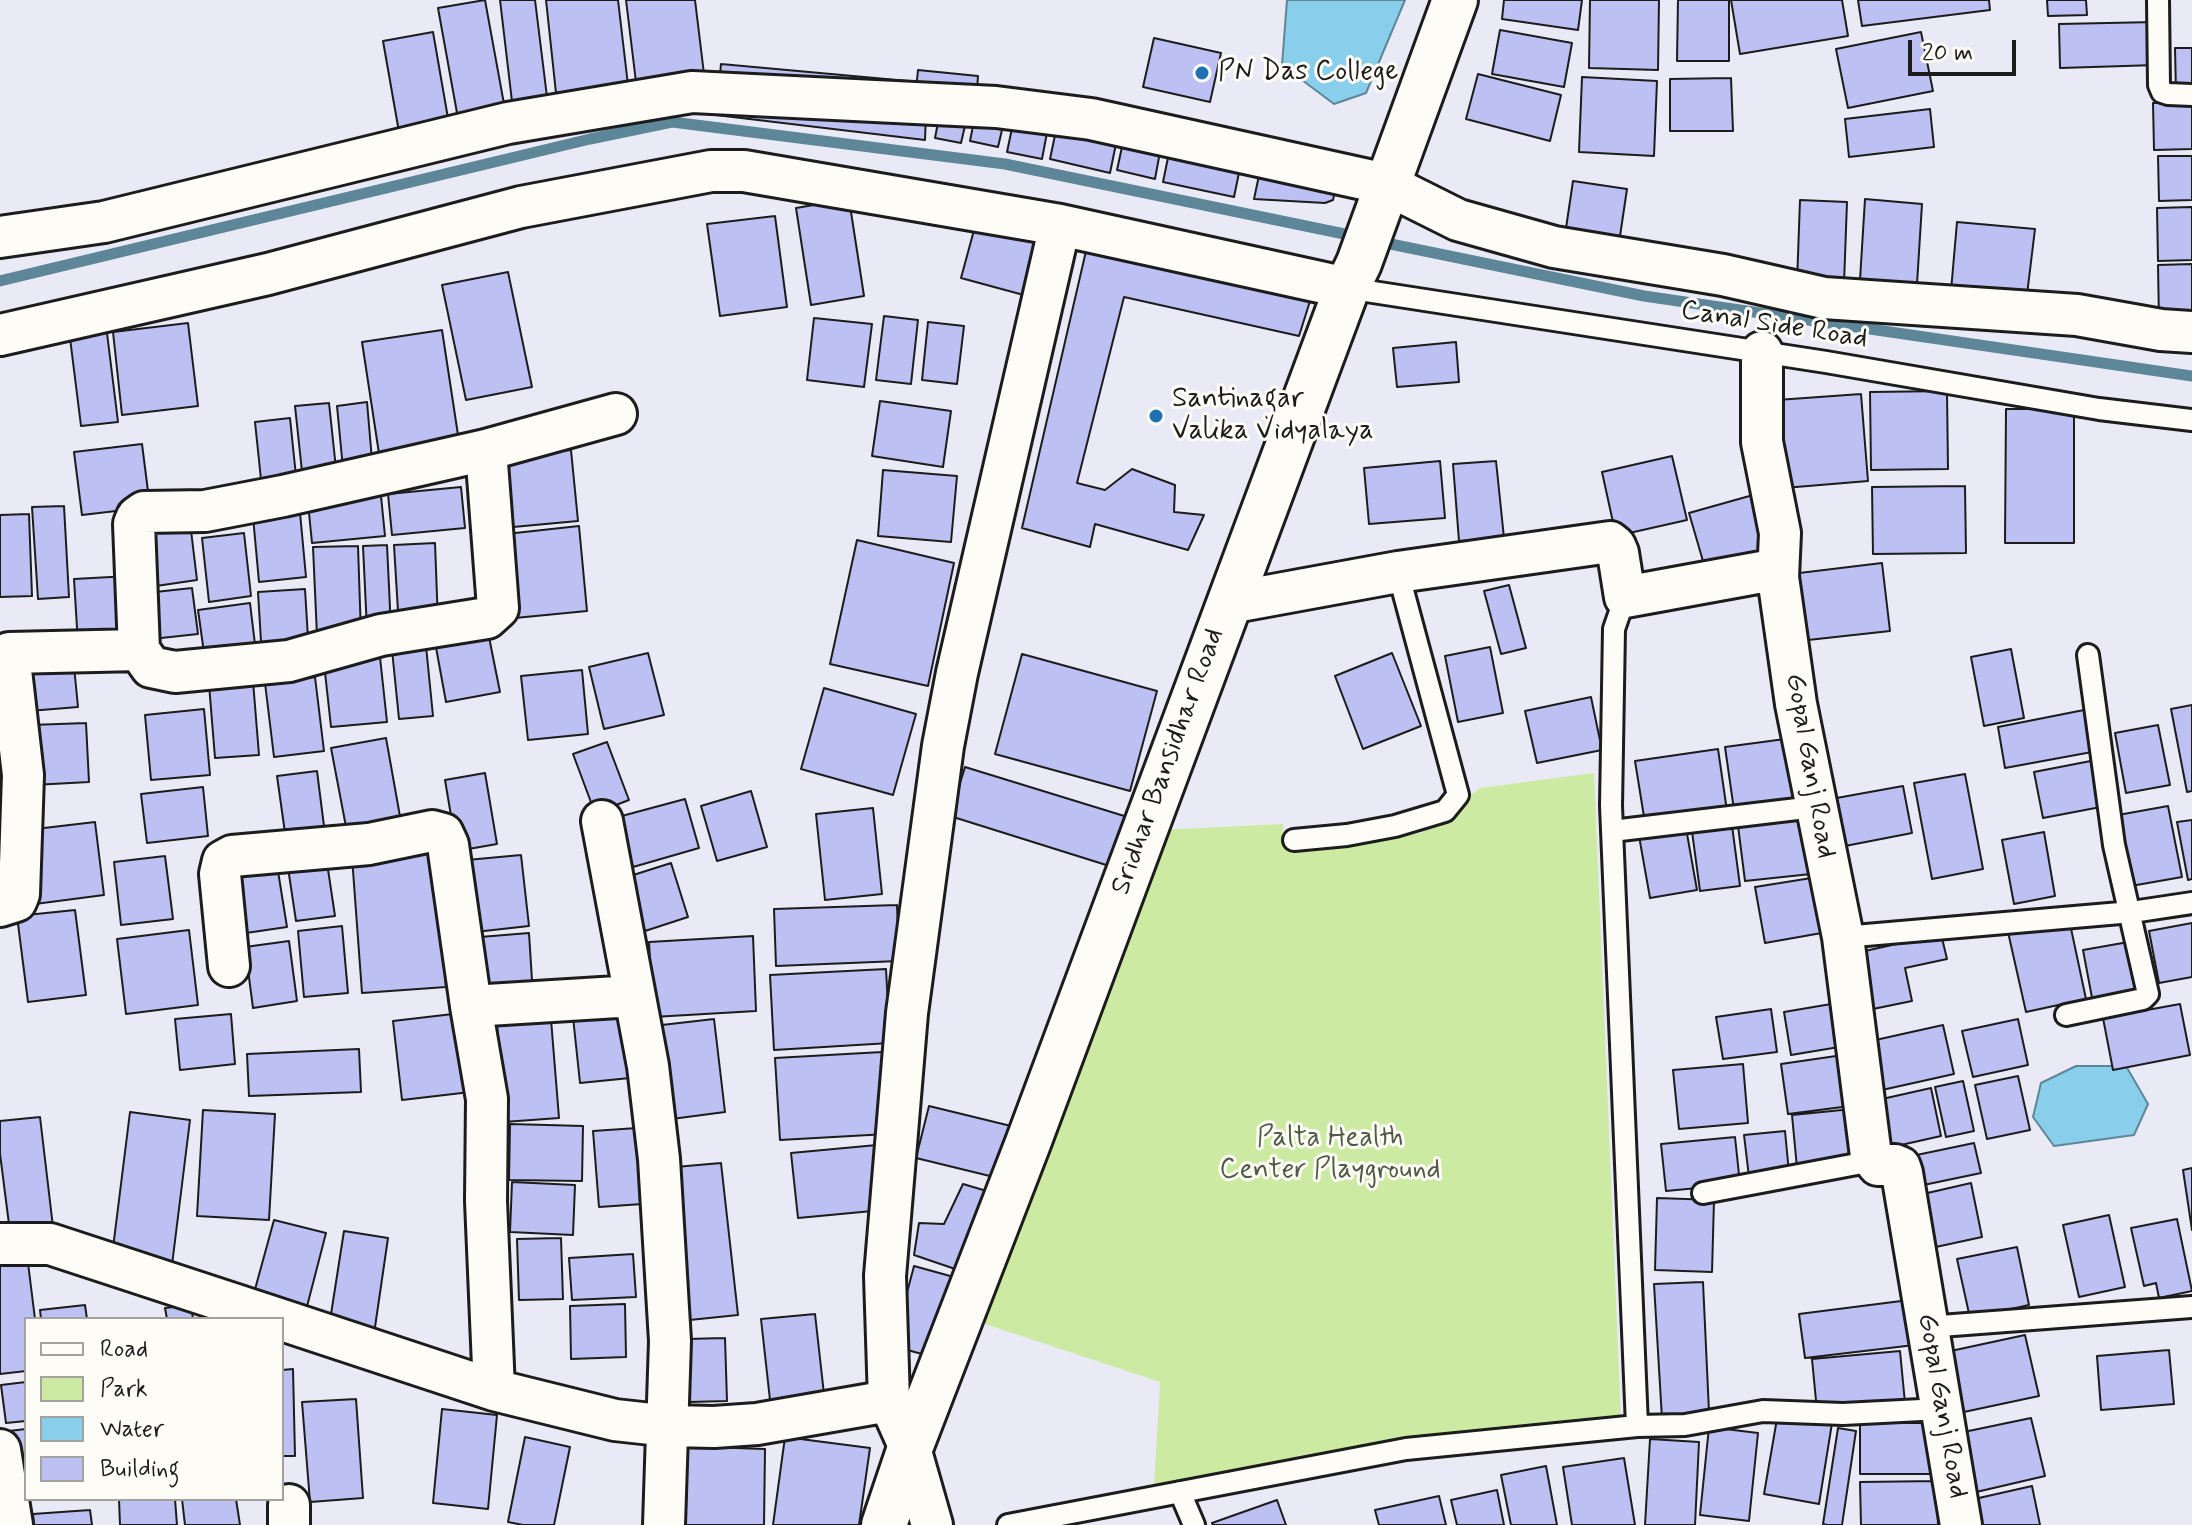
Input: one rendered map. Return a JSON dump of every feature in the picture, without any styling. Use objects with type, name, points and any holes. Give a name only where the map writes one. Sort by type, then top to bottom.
[{"type":"street","name":"Sridhar Bansidhar Road","points":[[884,1525],[910,1448],[1028,1143],[1455,0]]},
{"type":"street","points":[[0,237],[104,222],[508,123],[692,92],[996,107],[1091,119],[1386,184],[1458,220],[1554,247],[1723,275],[1824,298],[2077,315],[2161,330],[2192,332]]},
{"type":"street","points":[[0,335],[268,274],[521,207],[711,171],[744,171],[1060,225],[1359,259]]},
{"type":"street","points":[[932,1525],[910,1448],[889,1401],[885,1276],[904,1044],[943,746],[960,657],[1060,225]]},
{"type":"street","name":"Gopal Ganj Road","points":[[1762,352],[1762,442],[1780,533],[1778,577],[1814,807],[1843,937],[1873,1161],[1878,1165],[1900,1167],[1902,1173],[1961,1525]]},
{"type":"street","points":[[486,450],[498,608],[487,618],[381,635],[289,661],[250,666],[175,672],[151,667],[139,650],[134,524],[144,512],[205,511],[486,450],[616,414]]},
{"type":"street","points":[[1229,603],[1398,572],[1610,542],[1618,553],[1625,597],[1762,572],[1774,573],[1778,577]]},
{"type":"street","points":[[0,906],[16,901],[19,894],[23,775],[4,647],[139,650]]},
{"type":"street","points":[[602,821],[648,1066],[659,1159],[670,1341],[664,1525]]},
{"type":"street","points":[[229,966],[220,874],[223,861],[232,856],[369,844],[432,831],[443,834],[448,845],[487,1099],[486,1201],[494,1390]]},
{"type":"street","points":[[471,1006],[634,996]]},
{"type":"street","points":[[0,1244],[50,1244],[275,1317]]},
{"type":"street","points":[[284,1320],[494,1390],[615,1420],[714,1427],[757,1424],[889,1401]]},
{"type":"street","points":[[0,1450],[12,1525]]},
{"type":"lane","points":[[2158,0],[2159,85],[2162,92],[2168,94],[2192,95]]},
{"type":"lane","name":"Canal Side Road","points":[[1359,259],[1762,352],[2099,409],[2192,420]]},
{"type":"lane","points":[[1294,840],[1395,826],[1445,811],[1458,795],[1398,572]]},
{"type":"lane","points":[[1625,597],[1614,629],[1612,831],[1637,1426]]},
{"type":"lane","points":[[2066,1015],[2146,997],[2114,845],[2088,655]]},
{"type":"lane","points":[[1612,831],[1814,807]]},
{"type":"lane","points":[[1843,937],[2130,912],[2192,903]]},
{"type":"lane","points":[[1703,1193],[1873,1161]]},
{"type":"lane","points":[[1927,1327],[2192,1307]]},
{"type":"lane","points":[[1008,1525],[1406,1449],[1637,1426],[1685,1425],[1763,1411],[1843,1414],[1941,1409]]},
{"type":"lane","points":[[1180,1492],[1194,1525]]},
{"type":"green space","name":"Palta Health Center Playground","points":[[1594,773],[1621,1421],[1154,1487],[1160,1382],[967,1318],[1158,830],[1283,824],[1285,850],[1421,833],[1480,788]]},
{"type":"water","points":[[1287,0],[1405,0],[1366,93],[1334,104],[1282,65]]},
{"type":"water","points":[[2076,1066],[2126,1066],[2148,1104],[2134,1135],[2054,1146],[2033,1117],[2041,1083]]},
{"type":"building","points":[[485,0],[506,115],[459,124],[438,8]]},
{"type":"building","points":[[500,0],[535,0],[548,105],[513,110]]},
{"type":"building","points":[[546,0],[618,0],[628,85],[556,93]]},
{"type":"building","points":[[626,0],[695,0],[704,74],[636,82]]},
{"type":"building","points":[[1504,0],[1582,0],[1578,30],[1502,19]]},
{"type":"building","points":[[1590,0],[1659,0],[1658,70],[1589,68]]},
{"type":"building","points":[[1678,0],[1729,0],[1729,61],[1677,61]]},
{"type":"building","points":[[1731,0],[1842,0],[1848,36],[1740,54]]},
{"type":"building","points":[[1858,0],[1989,0],[1990,10],[1862,26]]},
{"type":"building","points":[[2047,0],[2086,0],[2087,15],[2048,16]]},
{"type":"building","points":[[2156,22],[2157,65],[2060,68],[2059,24]]},
{"type":"building","points":[[1500,30],[1572,43],[1564,87],[1492,74]]},
{"type":"building","points":[[433,32],[449,124],[399,132],[383,41]]},
{"type":"building","points":[[1921,32],[1933,91],[1848,108],[1836,49]]},
{"type":"building","points":[[1154,38],[1221,53],[1210,102],[1143,87]]},
{"type":"building","points":[[2175,48],[2192,48],[2192,93],[2176,93]]},
{"type":"building","points":[[721,64],[908,81],[905,101],[719,85]]},
{"type":"building","points":[[918,70],[978,76],[976,105],[915,100]]},
{"type":"building","points":[[1478,74],[1561,95],[1550,141],[1466,119]]},
{"type":"building","points":[[1582,77],[1657,81],[1654,156],[1579,152]]},
{"type":"building","points":[[1731,78],[1733,131],[1670,131],[1670,79]]},
{"type":"building","points":[[717,95],[926,113],[925,140],[716,115]]},
{"type":"building","points":[[2192,102],[2192,149],[2154,150],[2153,103]]},
{"type":"building","points":[[941,107],[968,113],[961,143],[935,138]]},
{"type":"building","points":[[1930,109],[1934,147],[1849,157],[1845,119]]},
{"type":"building","points":[[976,111],[1005,117],[998,147],[970,141]]},
{"type":"building","points":[[1015,114],[1049,122],[1042,159],[1007,152]]},
{"type":"building","points":[[1058,121],[1118,134],[1110,173],[1050,159]]},
{"type":"building","points":[[1125,133],[1162,141],[1155,179],[1117,170]]},
{"type":"building","points":[[1170,148],[1241,163],[1234,197],[1163,182]]},
{"type":"building","points":[[2158,156],[2192,156],[2192,200],[2159,201]]},
{"type":"building","points":[[1261,166],[1337,182],[1333,200],[1325,203],[1254,199]]},
{"type":"building","points":[[1573,181],[1627,189],[1619,243],[1565,235]]},
{"type":"building","points":[[849,199],[864,296],[811,305],[796,208]]},
{"type":"building","points":[[1865,199],[1922,204],[1916,300],[1859,296]]},
{"type":"building","points":[[1800,200],[1847,202],[1844,284],[1797,283]]},
{"type":"building","points":[[2192,207],[2192,260],[2158,261],[2157,208]]},
{"type":"building","points":[[775,216],[787,307],[720,316],[707,224]]},
{"type":"building","points":[[977,219],[1047,238],[1031,297],[961,278]]},
{"type":"building","points":[[1957,222],[2035,229],[2026,303],[1951,291]]},
{"type":"building","points":[[1086,251],[1310,301],[1299,336],[1124,297],[1077,483],[1105,490],[1132,469],[1175,485],[1174,512],[1204,515],[1188,550],[1095,524],[1090,547],[1022,528]]},
{"type":"building","points":[[2192,264],[2192,322],[2159,322],[2158,265]]},
{"type":"building","points":[[508,272],[532,387],[466,400],[442,285]]},
{"type":"building","points":[[884,316],[918,320],[911,384],[876,380]]},
{"type":"building","points":[[814,318],[872,324],[864,387],[807,380]]},
{"type":"building","points":[[928,322],[964,326],[957,384],[922,380]]},
{"type":"building","points":[[188,323],[198,406],[122,415],[113,332]]},
{"type":"building","points":[[106,325],[118,422],[81,426],[69,330]]},
{"type":"building","points":[[442,330],[460,448],[380,460],[362,342]]},
{"type":"building","points":[[1456,342],[1459,382],[1397,387],[1393,348]]},
{"type":"building","points":[[1947,391],[1948,469],[1871,470],[1870,392]]},
{"type":"building","points":[[1861,394],[1868,481],[1784,488],[1777,400]]},
{"type":"building","points":[[880,401],[951,411],[943,467],[872,456]]},
{"type":"building","points":[[367,402],[373,472],[344,479],[337,406]]},
{"type":"building","points":[[329,403],[337,478],[303,481],[295,406]]},
{"type":"building","points":[[2006,409],[2074,409],[2074,543],[2005,543]]},
{"type":"building","points":[[290,418],[297,486],[262,489],[255,422]]},
{"type":"building","points":[[142,444],[150,507],[82,515],[74,452]]},
{"type":"building","points":[[571,450],[578,521],[513,527],[505,456]]},
{"type":"building","points":[[1672,456],[1687,520],[1616,536],[1602,472]]},
{"type":"building","points":[[1440,461],[1445,518],[1369,524],[1364,468]]},
{"type":"building","points":[[1496,461],[1504,538],[1459,541],[1453,464]]},
{"type":"building","points":[[883,470],[957,476],[951,542],[878,536]]},
{"type":"building","points":[[1965,486],[1966,553],[1873,554],[1872,487]]},
{"type":"building","points":[[461,487],[465,528],[392,535],[388,494]]},
{"type":"building","points":[[1753,495],[1769,549],[1705,568],[1689,513]]},
{"type":"building","points":[[381,496],[385,536],[312,543],[308,503]]},
{"type":"building","points":[[299,502],[306,577],[259,582],[252,506]]},
{"type":"building","points":[[64,506],[69,597],[38,599],[32,507]]},
{"type":"building","points":[[29,514],[32,596],[0,597],[0,515]]},
{"type":"building","points":[[190,522],[197,580],[156,586],[149,527]]},
{"type":"building","points":[[579,526],[587,611],[515,618],[506,534]]},
{"type":"building","points":[[244,533],[251,596],[209,602],[202,538]]},
{"type":"building","points":[[857,540],[954,563],[928,686],[830,664]]},
{"type":"building","points":[[435,543],[438,623],[399,628],[394,545]]},
{"type":"building","points":[[387,545],[391,629],[367,630],[363,546]]},
{"type":"building","points":[[358,546],[361,635],[317,636],[313,547]]},
{"type":"building","points":[[1882,563],[1890,631],[1799,641],[1791,574]]},
{"type":"building","points":[[129,576],[132,640],[78,644],[74,579]]},
{"type":"building","points":[[1509,585],[1526,648],[1501,654],[1484,591]]},
{"type":"building","points":[[192,588],[198,634],[152,639],[146,593]]},
{"type":"building","points":[[305,589],[309,655],[262,658],[258,592]]},
{"type":"building","points":[[250,603],[257,661],[206,667],[198,610]]},
{"type":"building","points":[[488,632],[500,692],[446,702],[435,642]]},
{"type":"building","points":[[425,636],[433,716],[399,719],[391,640]]},
{"type":"building","points":[[1490,647],[1503,713],[1458,722],[1445,656]]},
{"type":"building","points":[[379,648],[387,722],[331,727],[323,654]]},
{"type":"building","points":[[2011,649],[2024,718],[1984,726],[1971,657]]},
{"type":"building","points":[[648,653],[664,715],[604,729],[589,667]]},
{"type":"building","points":[[1392,653],[1421,726],[1363,749],[1335,676]]},
{"type":"building","points":[[1022,654],[1157,691],[1130,791],[995,754]]},
{"type":"building","points":[[73,656],[78,707],[29,711],[24,662]]},
{"type":"building","points":[[252,669],[259,755],[215,758],[208,672]]},
{"type":"building","points":[[582,670],[588,734],[528,740],[521,676]]},
{"type":"building","points":[[315,677],[324,751],[274,757],[265,683]]},
{"type":"building","points":[[824,688],[916,714],[893,795],[801,769]]},
{"type":"building","points":[[1591,697],[1602,750],[1537,763],[1525,711]]},
{"type":"building","points":[[2192,705],[2192,791],[2187,792],[2171,709]]},
{"type":"building","points":[[204,709],[210,775],[151,780],[145,715]]},
{"type":"building","points":[[2084,710],[2092,752],[2005,768],[1998,727]]},
{"type":"building","points":[[86,723],[89,782],[33,785],[31,725]]},
{"type":"building","points":[[2158,725],[2170,785],[2126,793],[2115,733]]},
{"type":"building","points":[[1800,737],[1809,800],[1734,810],[1725,747]]},
{"type":"building","points":[[386,738],[401,822],[347,832],[331,748]]},
{"type":"building","points":[[607,742],[629,800],[595,813],[573,754]]},
{"type":"building","points":[[1718,749],[1727,811],[1645,823],[1635,761]]},
{"type":"building","points":[[2101,759],[2106,806],[2043,818],[2034,772]]},
{"type":"building","points":[[965,767],[1134,819],[1119,869],[950,816]]},
{"type":"building","points":[[317,771],[326,842],[287,847],[277,776]]},
{"type":"building","points":[[485,773],[497,844],[457,851],[445,780]]},
{"type":"building","points":[[1965,774],[1983,869],[1932,879],[1914,783]]},
{"type":"building","points":[[1903,786],[1912,833],[1840,847],[1831,799]]},
{"type":"building","points":[[203,787],[208,836],[147,843],[141,794]]},
{"type":"building","points":[[751,791],[767,847],[717,861],[701,806]]},
{"type":"building","points":[[685,799],[699,848],[633,867],[618,817]]},
{"type":"building","points":[[2168,806],[2182,877],[2131,886],[2118,815]]},
{"type":"building","points":[[873,808],[882,894],[825,900],[816,814]]},
{"type":"building","points":[[1804,810],[1811,874],[1745,881],[1737,818]]},
{"type":"building","points":[[1731,818],[1740,886],[1700,891],[1691,824]]},
{"type":"building","points":[[2192,820],[2192,879],[2188,880],[2177,822]]},
{"type":"building","points":[[95,822],[104,895],[35,904],[27,830]]},
{"type":"building","points":[[1686,828],[1697,890],[1650,898],[1639,836]]},
{"type":"building","points":[[2044,832],[2055,896],[2014,904],[2002,840]]},
{"type":"building","points":[[436,851],[446,987],[362,993],[352,857]]},
{"type":"building","points":[[521,855],[529,926],[475,932],[467,860]]},
{"type":"building","points":[[165,856],[173,919],[121,925],[114,862]]},
{"type":"building","points":[[326,856],[335,916],[296,921],[287,861]]},
{"type":"building","points":[[671,863],[688,917],[645,931],[627,877]]},
{"type":"building","points":[[277,865],[287,927],[246,933],[237,871]]},
{"type":"building","points":[[1824,876],[1833,931],[1765,943],[1755,887]]},
{"type":"building","points":[[897,905],[899,961],[776,966],[774,909]]},
{"type":"building","points":[[75,910],[86,995],[28,1002],[17,916]]},
{"type":"building","points":[[2069,919],[2086,999],[2026,1012],[2008,932]]},
{"type":"building","points":[[2192,923],[2192,977],[2159,983],[2149,931]]},
{"type":"building","points":[[342,926],[348,993],[304,997],[298,931]]},
{"type":"building","points":[[189,930],[198,1005],[126,1014],[117,939]]},
{"type":"building","points":[[529,933],[533,996],[473,1001],[468,938]]},
{"type":"building","points":[[1941,934],[1947,959],[1905,968],[1912,1001],[1868,1010],[1856,953]]},
{"type":"building","points":[[753,936],[756,1011],[653,1017],[649,942]]},
{"type":"building","points":[[289,941],[297,1001],[253,1008],[245,947]]},
{"type":"building","points":[[2134,941],[2144,993],[2093,1003],[2083,950]]},
{"type":"building","points":[[886,969],[890,1043],[774,1050],[770,975]]},
{"type":"building","points":[[1837,1003],[1845,1046],[1791,1055],[1784,1012]]},
{"type":"building","points":[[2180,1004],[2190,1055],[2113,1070],[2103,1018]]},
{"type":"building","points":[[550,1007],[559,1118],[504,1122],[496,1011]]},
{"type":"building","points":[[1771,1009],[1777,1052],[1723,1059],[1716,1017]]},
{"type":"building","points":[[470,1012],[479,1091],[402,1100],[393,1021]]},
{"type":"building","points":[[622,1012],[630,1078],[580,1083],[573,1017]]},
{"type":"building","points":[[231,1014],[235,1064],[180,1070],[175,1019]]},
{"type":"building","points":[[714,1019],[725,1112],[664,1120],[653,1026]]},
{"type":"building","points":[[2018,1019],[2028,1065],[1973,1077],[1962,1031]]},
{"type":"building","points":[[1943,1025],[1954,1074],[1882,1090],[1871,1041]]},
{"type":"building","points":[[359,1049],[361,1092],[249,1096],[247,1054]]},
{"type":"building","points":[[882,1052],[887,1134],[780,1140],[775,1058]]},
{"type":"building","points":[[1843,1055],[1850,1106],[1788,1114],[1781,1064]]},
{"type":"building","points":[[1743,1064],[1748,1123],[1679,1129],[1673,1070]]},
{"type":"building","points":[[2018,1076],[2030,1130],[1987,1139],[1975,1085]]},
{"type":"building","points":[[1963,1081],[1974,1131],[1946,1137],[1935,1087]]},
{"type":"building","points":[[1931,1088],[1941,1136],[1892,1147],[1882,1099]]},
{"type":"building","points":[[929,1106],[1011,1126],[998,1178],[916,1158]]},
{"type":"building","points":[[1852,1109],[1857,1163],[1797,1168],[1792,1115]]},
{"type":"building","points":[[203,1110],[275,1114],[269,1220],[197,1216]]},
{"type":"building","points":[[130,1112],[190,1120],[172,1265],[112,1256]]},
{"type":"building","points":[[40,1117],[53,1227],[10,1232],[0,1154],[0,1121]]},
{"type":"building","points":[[510,1124],[583,1126],[582,1181],[509,1180]]},
{"type":"building","points":[[652,1127],[657,1203],[599,1207],[593,1131]]},
{"type":"building","points":[[1785,1131],[1789,1173],[1749,1177],[1744,1135]]},
{"type":"building","points":[[1735,1137],[1740,1184],[1666,1191],[1661,1144]]},
{"type":"building","points":[[1974,1143],[1981,1173],[1914,1187],[1907,1157]]},
{"type":"building","points":[[877,1145],[883,1210],[798,1218],[791,1153]]},
{"type":"building","points":[[721,1163],[738,1315],[680,1321],[664,1168]]},
{"type":"building","points":[[2192,1168],[2192,1230],[2183,1170]]},
{"type":"building","points":[[512,1182],[575,1185],[573,1235],[510,1232]]},
{"type":"building","points":[[1971,1183],[1982,1237],[1922,1250],[1910,1197]]},
{"type":"building","points":[[963,1184],[990,1192],[961,1271],[914,1255],[919,1223],[944,1224]]},
{"type":"building","points":[[1657,1198],[1714,1200],[1712,1272],[1655,1270]]},
{"type":"building","points":[[2109,1215],[2125,1287],[2079,1297],[2063,1225]]},
{"type":"building","points":[[2177,1219],[2192,1291],[2159,1298],[2156,1283],[2144,1286],[2131,1228]]},
{"type":"building","points":[[274,1220],[326,1233],[304,1318],[251,1304]]},
{"type":"building","points":[[344,1231],[388,1238],[374,1334],[329,1327]]},
{"type":"building","points":[[561,1238],[563,1299],[519,1300],[517,1239]]},
{"type":"building","points":[[26,1247],[35,1317],[24,1317],[24,1371],[0,1374],[0,1251]]},
{"type":"building","points":[[2017,1247],[2029,1305],[1970,1318],[1957,1259]]},
{"type":"building","points":[[633,1254],[636,1297],[572,1300],[569,1258]]},
{"type":"building","points":[[914,1266],[961,1279],[940,1359],[893,1346]]},
{"type":"building","points":[[1703,1282],[1709,1412],[1662,1419],[1654,1284]]},
{"type":"building","points":[[1917,1299],[1923,1344],[1805,1358],[1799,1314]]},
{"type":"building","points":[[625,1304],[626,1357],[571,1359],[570,1306]]},
{"type":"building","points":[[85,1305],[87,1317],[41,1317],[40,1310]]},
{"type":"building","points":[[191,1305],[193,1317],[167,1317],[165,1308]]},
{"type":"building","points":[[815,1314],[825,1403],[771,1409],[761,1319]]},
{"type":"building","points":[[2025,1335],[2039,1396],[1959,1413],[1946,1352]]},
{"type":"building","points":[[725,1338],[727,1401],[689,1402],[687,1339]]},
{"type":"building","points":[[2169,1350],[2174,1404],[2101,1410],[2097,1356]]},
{"type":"building","points":[[1900,1351],[1905,1403],[1817,1411],[1812,1359]]},
{"type":"building","points":[[293,1369],[295,1456],[284,1456],[284,1370]]},
{"type":"building","points":[[24,1382],[24,1421],[6,1423],[1,1385]]},
{"type":"building","points":[[356,1399],[363,1498],[310,1502],[302,1402]]},
{"type":"building","points":[[442,1409],[497,1415],[488,1509],[433,1503]]},
{"type":"building","points":[[1778,1413],[1832,1423],[1819,1504],[1764,1494]]},
{"type":"building","points":[[2031,1418],[2045,1476],[1972,1493],[1959,1433]]},
{"type":"building","points":[[1860,1423],[1938,1423],[1939,1474],[1860,1474]]},
{"type":"building","points":[[1709,1427],[1758,1433],[1749,1521],[1700,1515]]},
{"type":"building","points":[[1838,1428],[1856,1431],[1842,1525],[1827,1525],[1823,1524]]},
{"type":"building","points":[[24,1429],[24,1483],[15,1485],[9,1431]]},
{"type":"building","points":[[525,1437],[570,1447],[554,1525],[508,1522]]},
{"type":"building","points":[[785,1437],[870,1448],[859,1525],[773,1525]]},
{"type":"building","points":[[1650,1439],[1699,1442],[1695,1525],[1645,1525]]},
{"type":"building","points":[[677,1446],[765,1449],[764,1525],[675,1525]]},
{"type":"building","points":[[1624,1458],[1635,1525],[1572,1525],[1563,1467]]},
{"type":"building","points":[[1546,1466],[1557,1525],[1511,1525],[1501,1475]]},
{"type":"building","points":[[1937,1481],[1938,1525],[1861,1525],[1860,1482]]},
{"type":"building","points":[[2032,1486],[2040,1525],[1975,1525],[1970,1500]]},
{"type":"building","points":[[1497,1490],[1504,1525],[1457,1525],[1451,1500]]},
{"type":"building","points":[[1439,1496],[1446,1525],[1379,1525],[1375,1510]]},
{"type":"building","points":[[1277,1500],[1286,1525],[1212,1523]]},
{"type":"building","points":[[119,1501],[175,1501],[177,1525],[120,1525]]},
{"type":"building","points":[[182,1501],[236,1501],[240,1525],[185,1525]]},
{"type":"building","points":[[90,1510],[92,1525],[34,1525],[33,1514]]},
{"type":"waterway","points":[[0,281],[672,122],[1005,164],[1359,237]]},
{"type":"waterway","points":[[1376,241],[1644,296],[2192,376]]},
{"type":"place","name":"PN Das College","points":[[1202,73]]},
{"type":"place","name":"Santinagar Valika Vidyalaya","points":[[1156,416]]}]
